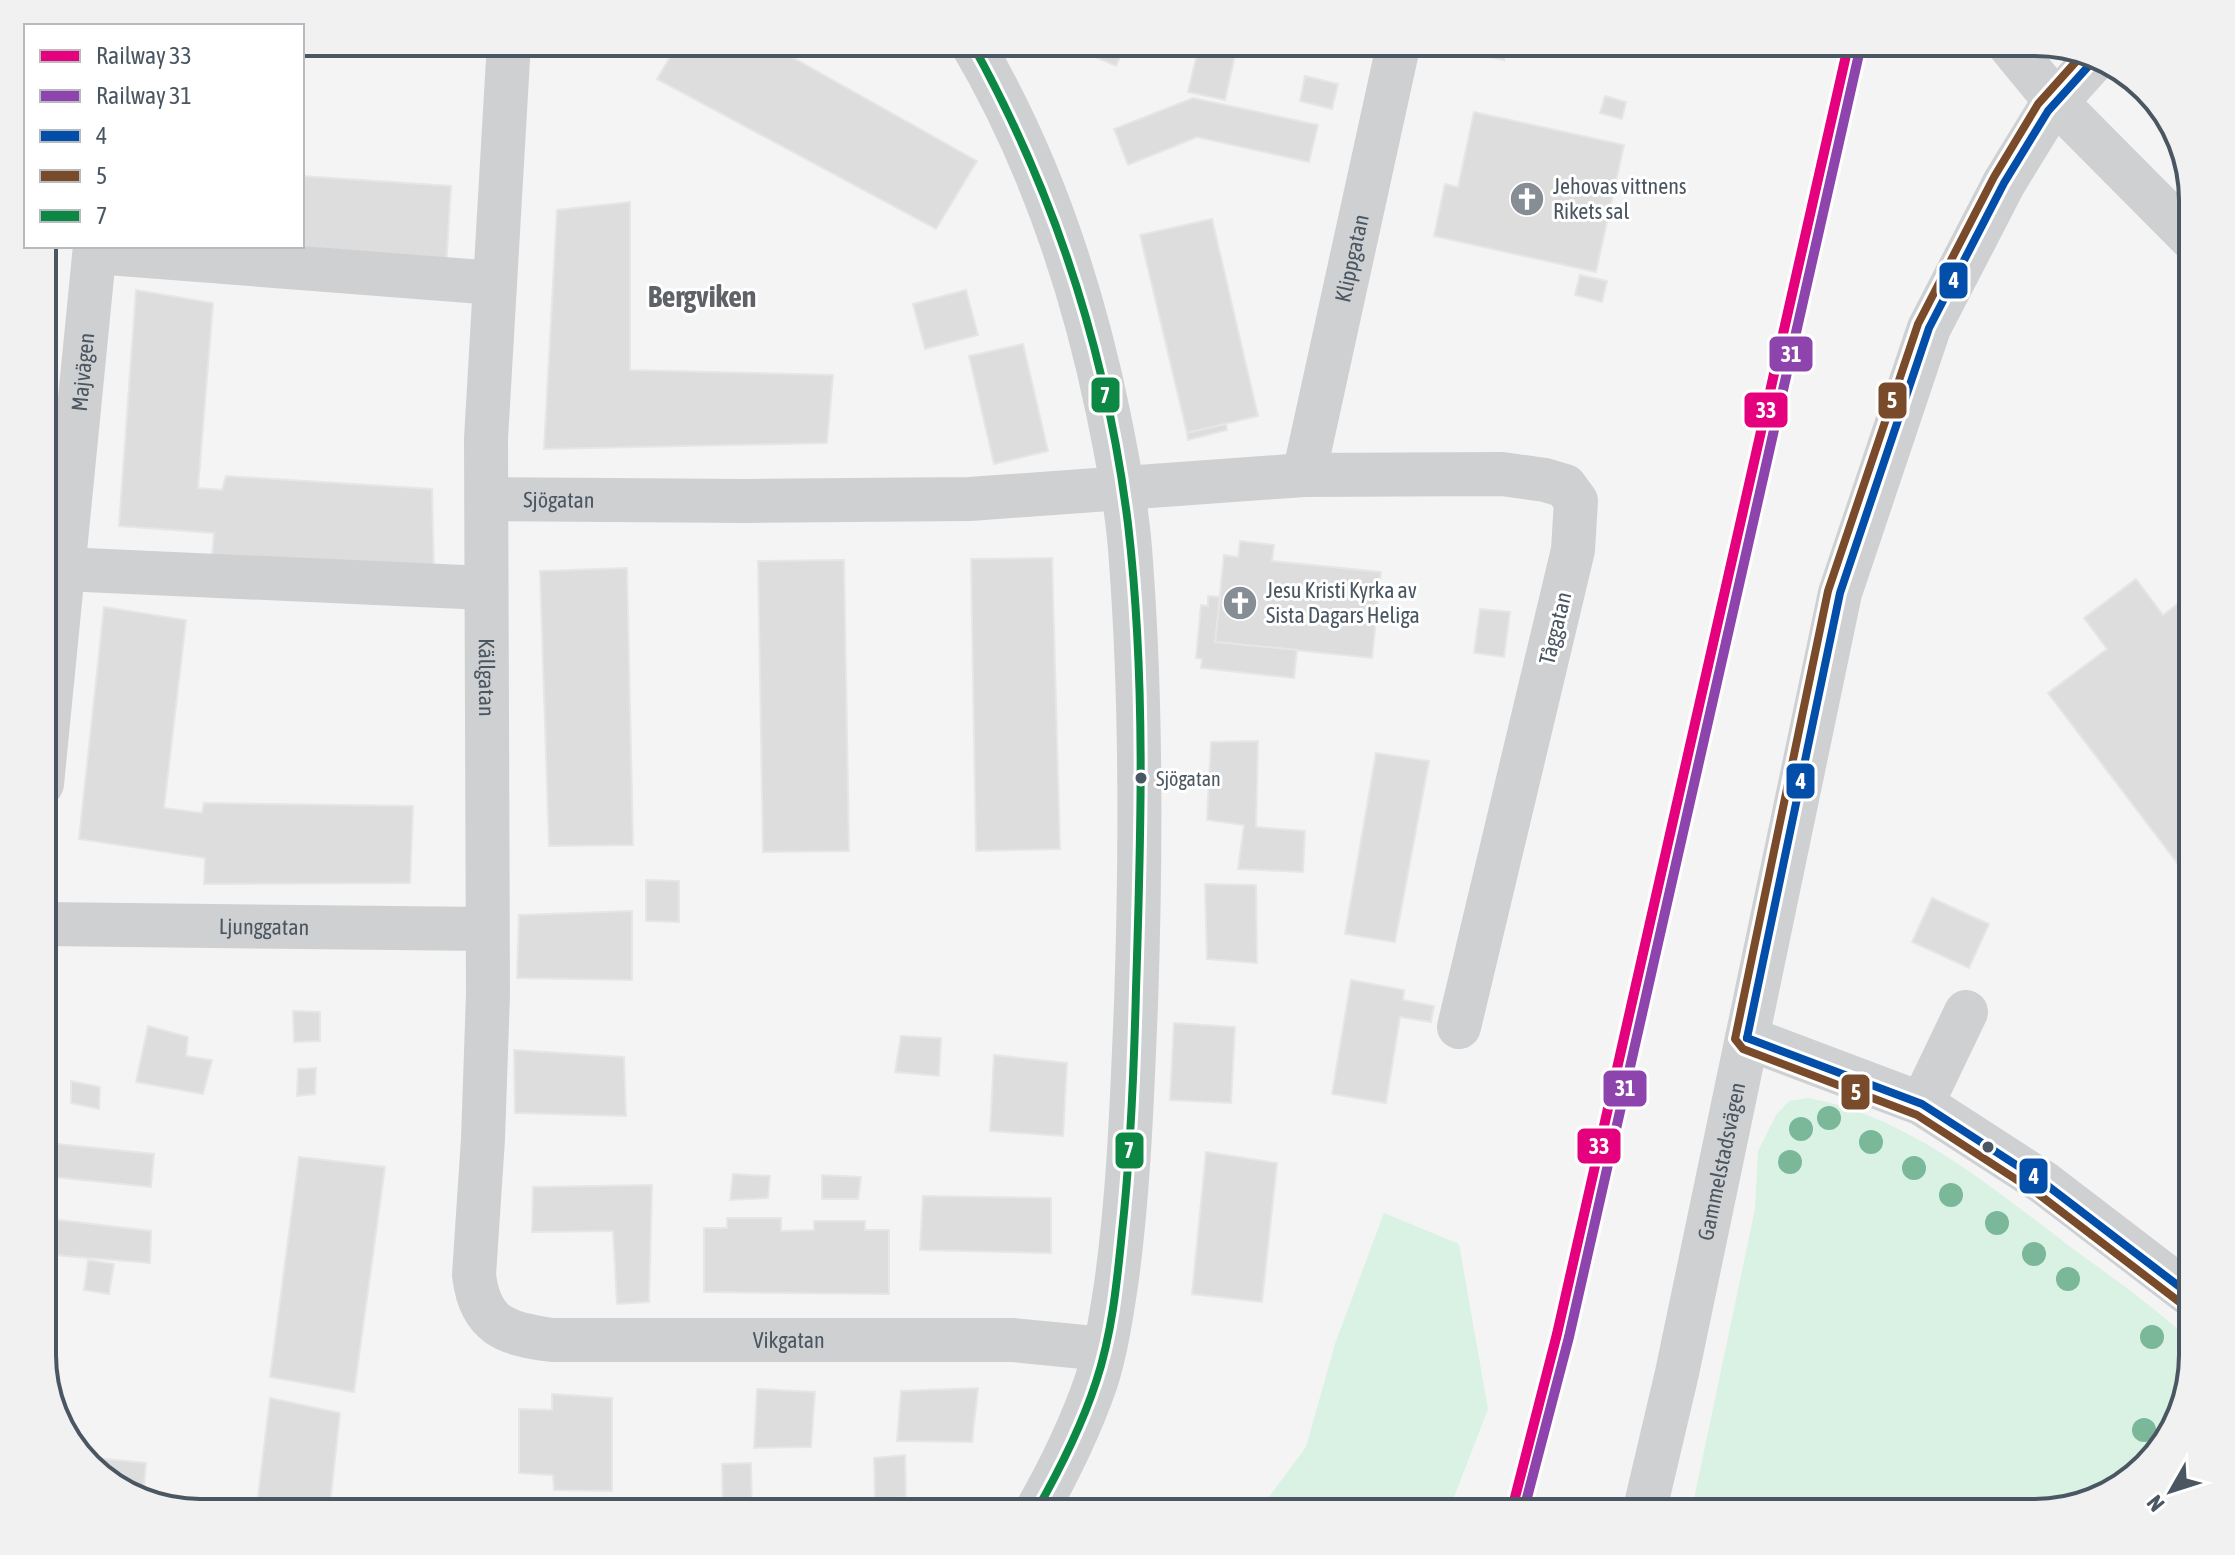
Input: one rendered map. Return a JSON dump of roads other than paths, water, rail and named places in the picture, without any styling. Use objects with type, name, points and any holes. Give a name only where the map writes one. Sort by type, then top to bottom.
[{"type":"street","name":"Källgatan","points":[[483,1310],[476,1293],[474,1275],[483,1139],[487,929],[486,439],[508,56]]},
{"type":"street","points":[[979,56],[1017,127],[1046,193],[1068,257],[1098,362],[1123,489],[1131,561],[1137,716],[1139,925],[1130,1144],[1121,1249],[1097,1380],[1062,1465],[1043,1499]]},
{"type":"street","name":"Klippgatan","points":[[1304,475],[1396,56]]},
{"type":"street","points":[[2018,56],[2056,102],[2179,226]]},
{"type":"street","name":"Gammelstadsvägen","points":[[1647,1499],[1677,1373],[1840,593],[1929,328],[2004,183],[2056,102],[2088,67]]},
{"type":"street","points":[[95,249],[495,283]]},
{"type":"street","name":"Majvägen","points":[[56,641],[95,249]]},
{"type":"street","name":"Tåggatan","points":[[1304,475],[1502,474],[1565,486],[1576,501],[1577,520],[1568,575],[1459,1027]]},
{"type":"street","name":"Sjögatan","points":[[487,499],[970,499],[1304,475]]},
{"type":"street","points":[[63,569],[485,588]]},
{"type":"street","name":"Ljunggatan","points":[[56,924],[487,929]]},
{"type":"street","points":[[1922,1104],[1966,1012]]},
{"type":"street","points":[[1747,1038],[1922,1104],[2044,1183],[2179,1286]]},
{"type":"street","name":"Vikgatan","points":[[483,1310],[499,1326],[518,1335],[552,1340],[1013,1340],[1104,1349]]},
{"type":"rail line","name":"33","points":[[1515,1499],[1557,1334],[1846,56]]},
{"type":"rail line","name":"31","points":[[1527,1499],[1569,1337],[1859,56]]},
{"type":"place","name":"Jehovas vittnens Rikets sal","points":[[1527,199]]},
{"type":"place","name":"Jesu Kristi Kyrka av Sista Dagars Heliga","points":[[1240,603]]},
{"type":"place","name":"Sjögatan","points":[[1141,778]]},
{"type":"district","name":"Bergviken","points":[[702,297]]}]
